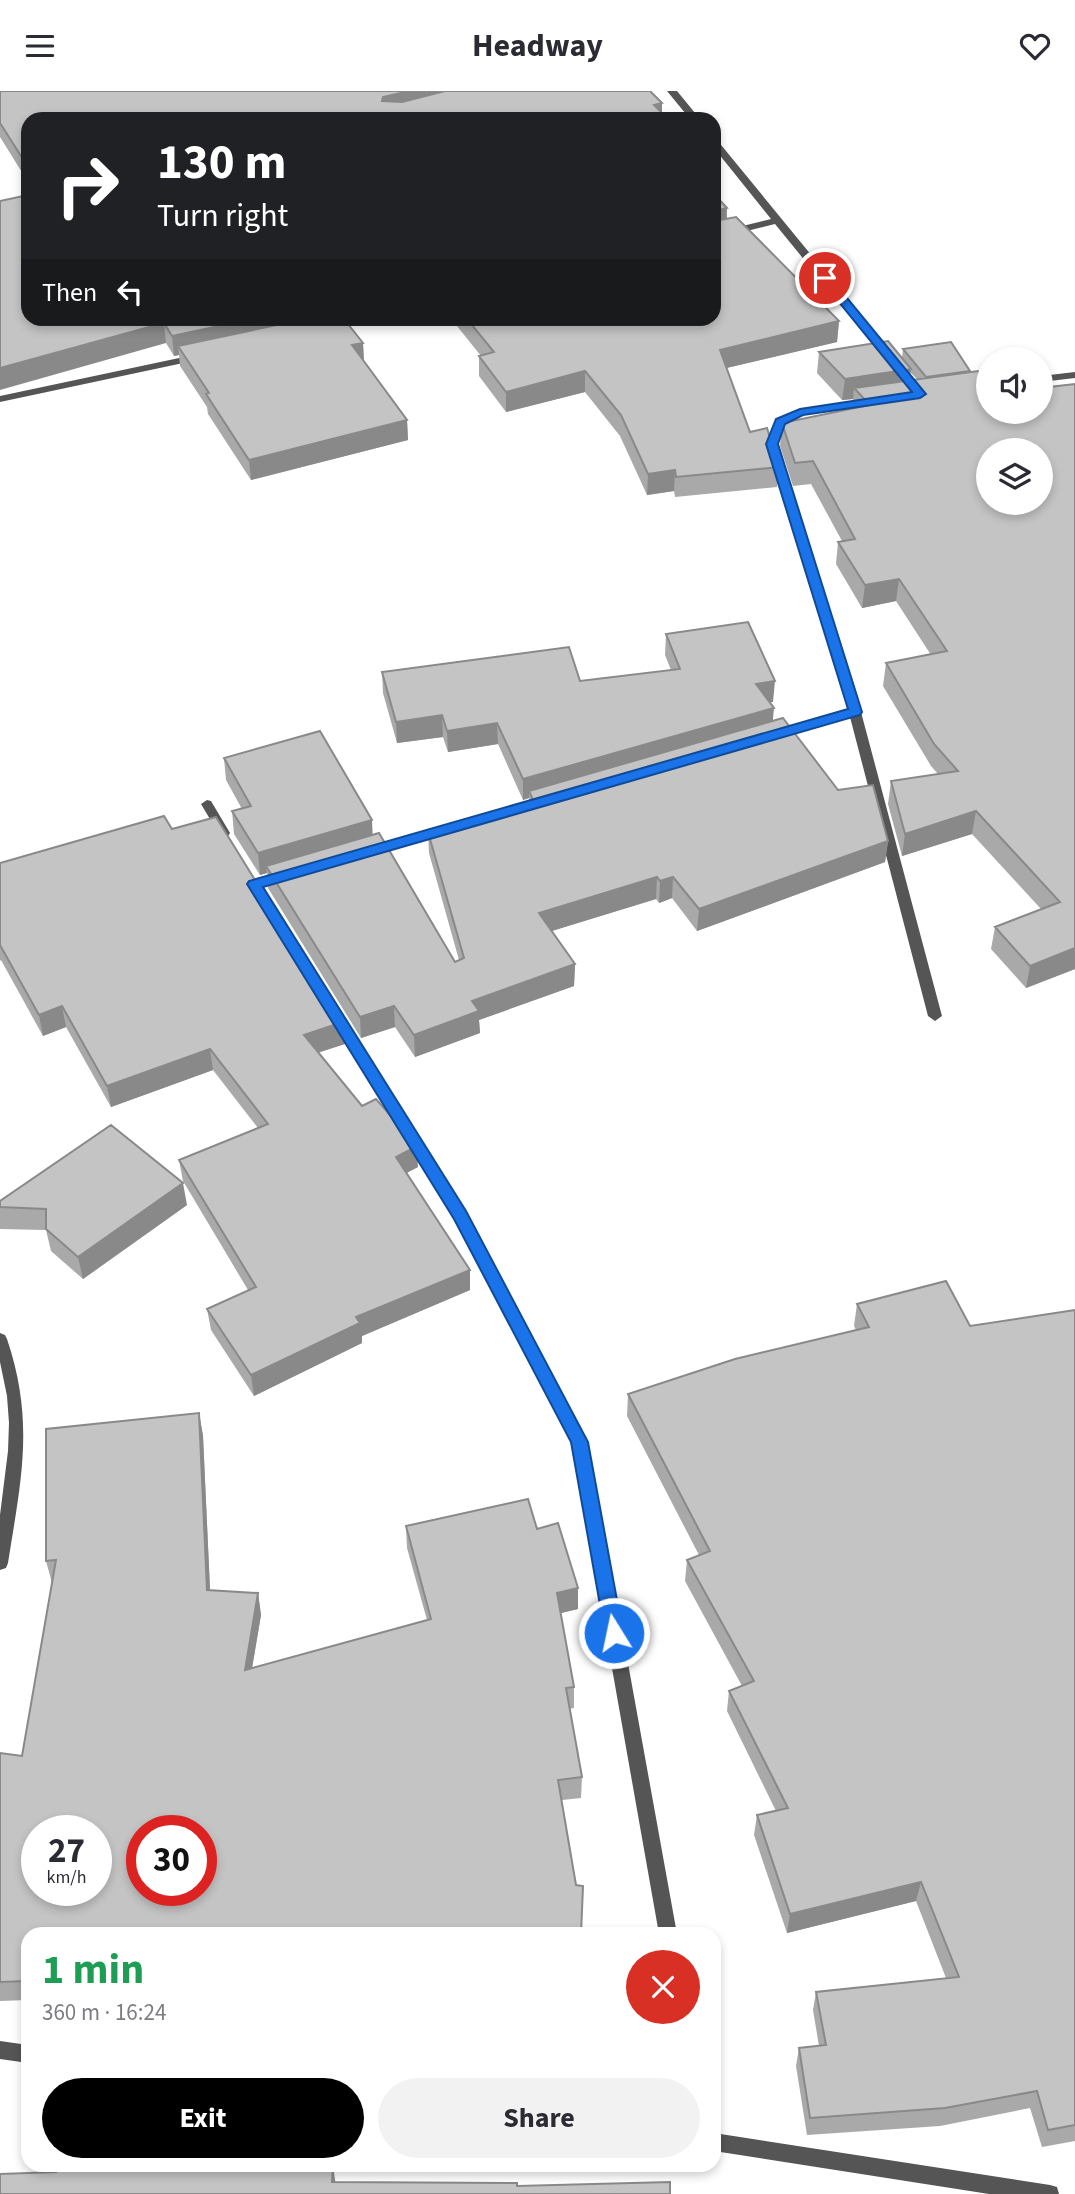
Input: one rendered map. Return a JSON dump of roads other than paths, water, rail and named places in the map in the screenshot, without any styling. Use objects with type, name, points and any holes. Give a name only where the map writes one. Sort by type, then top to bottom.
[{"type":"street","points":[[672,91],[689,112]]},
{"type":"street","points":[[721,151],[895,363]]},
{"type":"street","points":[[721,234],[778,220]]},
{"type":"street","points":[[317,331],[339,326]]},
{"type":"street","points":[[0,399],[212,354]]},
{"type":"street","points":[[1053,378],[1075,375]]},
{"type":"street","points":[[880,400],[800,412],[780,421],[772,444],[855,712],[935,1016]]},
{"type":"street","points":[[762,739],[855,712]]},
{"type":"street","points":[[207,804],[234,850]]},
{"type":"street","points":[[361,854],[455,827]]},
{"type":"street","points":[[255,885],[295,873]]},
{"type":"street","points":[[328,1003],[460,1215],[580,1442],[667,1927]]},
{"type":"street","points":[[0,1339],[12,1368],[19,1437],[0,1563]]},
{"type":"street","points":[[0,2050],[21,2053]]},
{"type":"street","points":[[721,2143],[1050,2194]]}]
